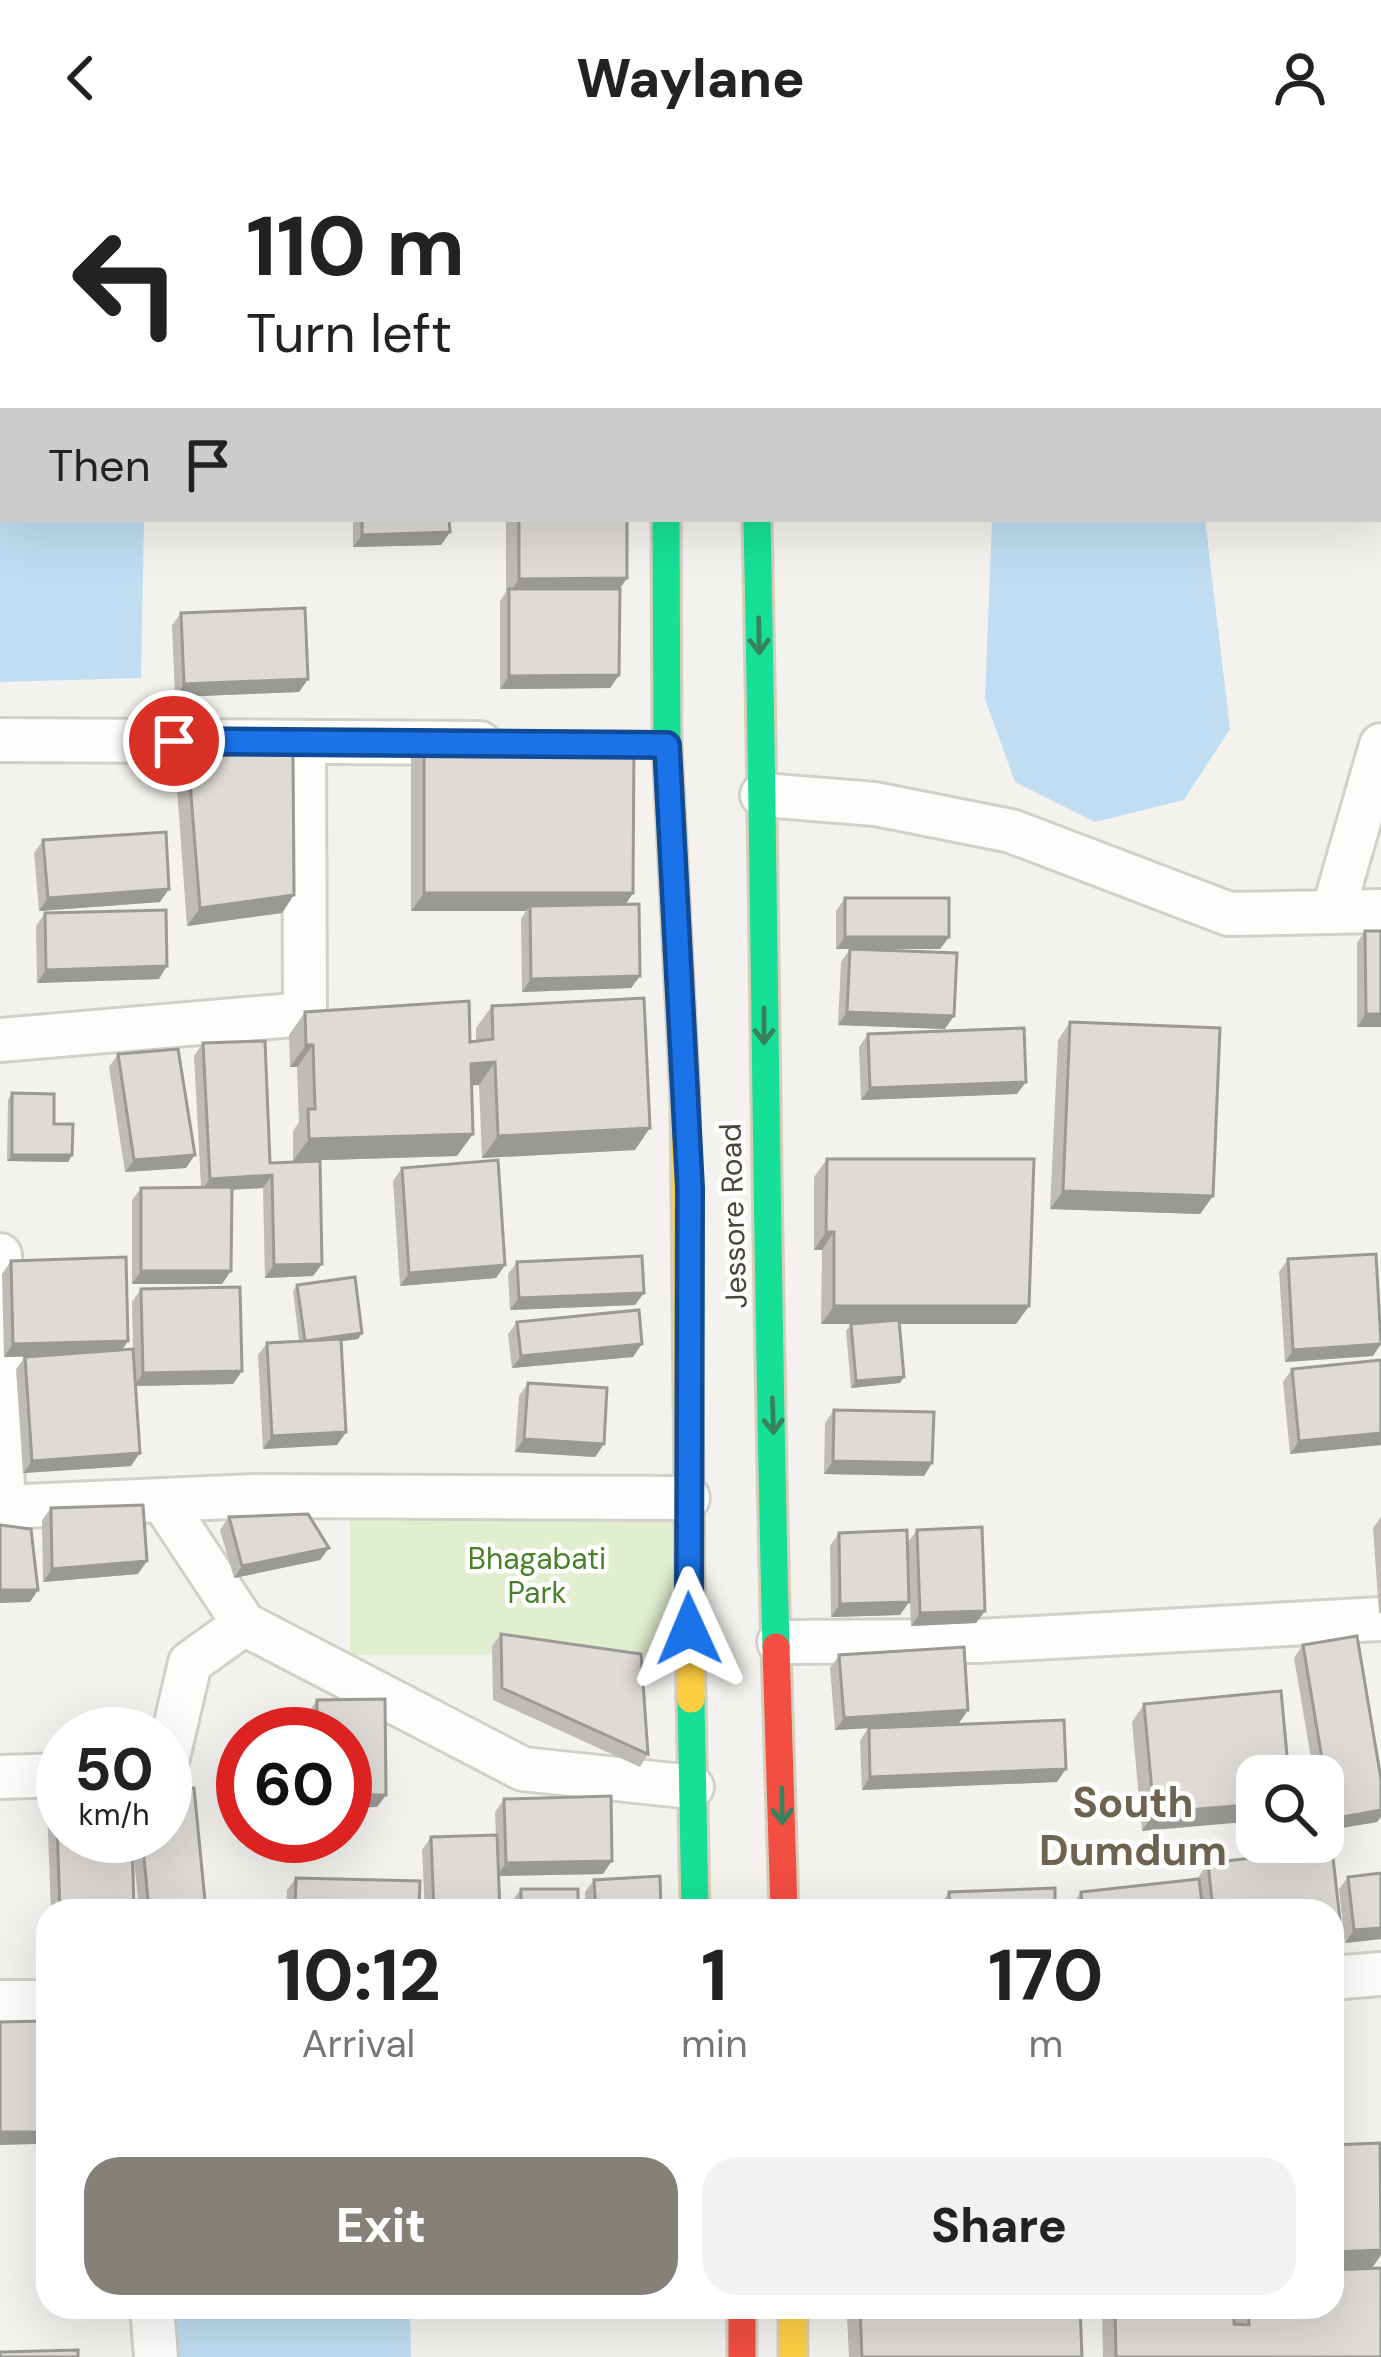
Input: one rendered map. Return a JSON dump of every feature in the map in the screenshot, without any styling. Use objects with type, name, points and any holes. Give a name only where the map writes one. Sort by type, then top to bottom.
[{"type":"main road","name":"Jessore Road","points":[[666,522],[667,745],[690,1188],[688,1498],[695,1899]]},
{"type":"main road","name":"Jessore Road","points":[[757,522],[763,1184],[784,1899]]},
{"type":"main road","points":[[740,1243],[763,1184]]},
{"type":"main road","points":[[690,1188],[711,1225]]},
{"type":"main road","points":[[742,2319],[742,2357]]},
{"type":"main road","points":[[793,2319],[793,2357]]},
{"type":"street","points":[[0,740],[510,744]]},
{"type":"street","points":[[0,1040],[305,1014],[304,742]]},
{"type":"street","points":[[622,745],[667,745]]},
{"type":"street","points":[[1333,912],[1381,745]]},
{"type":"street","points":[[762,795],[875,804],[1011,831],[1229,914],[1381,911]]},
{"type":"street","points":[[0,1255],[2,1507],[161,1500],[688,1498]]},
{"type":"street","points":[[161,1500],[244,1624],[523,1769],[692,1787]]},
{"type":"street","points":[[779,1642],[977,1641],[1381,1619]]},
{"type":"street","points":[[180,1707],[190,1663],[244,1624]]},
{"type":"street","points":[[0,1777],[36,1776]]},
{"type":"street","points":[[1344,1977],[1381,1974]]},
{"type":"street","points":[[0,2002],[36,2002]]},
{"type":"street","points":[[153,2319],[156,2357]]},
{"type":"green space","name":"Bhagabati Park","points":[[688,1511],[690,1659],[637,1654],[350,1655],[350,1513]]},
{"type":"water","points":[[0,522],[144,522],[141,678],[0,682]]},
{"type":"water","points":[[992,522],[1205,522],[1230,729],[1184,800],[1095,822],[1015,782],[985,699]]},
{"type":"water","points":[[410,2319],[411,2357],[166,2357],[163,2320]]},
{"type":"building","points":[[362,522],[449,522],[450,532],[362,535]]},
{"type":"building","points":[[519,522],[627,522],[627,578],[519,579]]},
{"type":"building","points":[[509,589],[620,589],[619,675],[509,676]]},
{"type":"building","points":[[305,608],[308,679],[184,684],[181,613]]},
{"type":"building","points":[[424,739],[634,739],[633,893],[424,893]]},
{"type":"building","points":[[293,752],[294,895],[200,908],[188,757]]},
{"type":"building","points":[[166,832],[169,889],[48,898],[43,840]]},
{"type":"building","points":[[845,898],[949,898],[949,937],[845,937]]},
{"type":"building","points":[[639,904],[640,976],[531,979],[530,906]]},
{"type":"building","points":[[166,910],[167,966],[46,970],[45,913]]},
{"type":"building","points":[[1365,931],[1381,931],[1381,1014],[1366,1014]]},
{"type":"building","points":[[850,949],[957,953],[954,1016],[847,1012]]},
{"type":"building","points":[[644,998],[650,1128],[498,1136],[495,1062],[471,1064],[473,1134],[309,1139],[308,1109],[315,1109],[313,1045],[306,1045],[305,1012],[469,1001],[470,1042],[493,1039],[492,1006]]},
{"type":"building","points":[[1070,1022],[1220,1028],[1213,1196],[1063,1191]]},
{"type":"building","points":[[1024,1028],[1026,1082],[870,1088],[868,1034]]},
{"type":"building","points":[[265,1041],[270,1163],[320,1161],[322,1264],[274,1265],[272,1175],[210,1179],[203,1043]]},
{"type":"building","points":[[178,1049],[195,1155],[134,1160],[118,1054]]},
{"type":"building","points":[[12,1093],[54,1094],[54,1124],[73,1124],[72,1155],[12,1155]]},
{"type":"building","points":[[827,1159],[1034,1159],[1029,1306],[834,1306],[834,1232],[826,1232]]},
{"type":"building","points":[[498,1160],[505,1265],[409,1273],[402,1168]]},
{"type":"building","points":[[232,1187],[231,1271],[141,1271],[141,1188]]},
{"type":"building","points":[[1376,1254],[1381,1344],[1293,1350],[1288,1259]]},
{"type":"building","points":[[642,1256],[644,1293],[519,1298],[517,1262]]},
{"type":"building","points":[[126,1257],[128,1341],[13,1344],[11,1261]]},
{"type":"building","points":[[355,1277],[362,1333],[305,1341],[297,1285]]},
{"type":"building","points":[[240,1287],[242,1371],[143,1373],[141,1289]]},
{"type":"building","points":[[639,1310],[642,1344],[521,1356],[517,1322]]},
{"type":"building","points":[[899,1320],[904,1377],[856,1381],[851,1324]]},
{"type":"building","points":[[341,1339],[346,1432],[272,1436],[267,1343]]},
{"type":"building","points":[[133,1349],[140,1453],[32,1461],[25,1357]]},
{"type":"building","points":[[1381,1360],[1381,1433],[1299,1441],[1292,1369]]},
{"type":"building","points":[[528,1383],[607,1388],[604,1444],[524,1439]]},
{"type":"building","points":[[834,1410],[934,1412],[932,1463],[833,1461]]},
{"type":"building","points":[[143,1505],[147,1561],[52,1569],[51,1508]]},
{"type":"building","points":[[308,1514],[329,1548],[242,1566],[229,1517]]},
{"type":"building","points":[[0,1525],[31,1529],[38,1590],[0,1590]]},
{"type":"building","points":[[982,1527],[985,1611],[920,1613],[917,1530]]},
{"type":"building","points":[[907,1530],[909,1602],[840,1604],[839,1533]]},
{"type":"building","points":[[501,1634],[641,1654],[648,1754],[502,1688]]},
{"type":"building","points":[[1357,1636],[1381,1779],[1381,1810],[1344,1817],[1344,1755],[1321,1755],[1303,1645]]},
{"type":"building","points":[[964,1647],[968,1710],[844,1718],[839,1655]]},
{"type":"building","points":[[1281,1691],[1287,1755],[1236,1755],[1236,1806],[1154,1813],[1144,1704]]},
{"type":"building","points":[[385,1699],[386,1795],[372,1795],[372,1707],[317,1707],[317,1700]]},
{"type":"building","points":[[1064,1720],[1066,1769],[870,1777],[869,1728]]},
{"type":"building","points":[[194,1788],[205,1899],[148,1899],[145,1863],[192,1863]]},
{"type":"building","points":[[611,1796],[612,1861],[506,1863],[504,1799]]},
{"type":"building","points":[[497,1835],[500,1899],[434,1899],[431,1837]]},
{"type":"building","points":[[58,1863],[133,1863],[134,1899],[60,1899]]},
{"type":"building","points":[[1208,1863],[1334,1863],[1338,1899],[1212,1899]]},
{"type":"building","points":[[1381,1873],[1381,1928],[1354,1930],[1348,1877]]},
{"type":"building","points":[[660,1876],[661,1899],[595,1899],[594,1880]]},
{"type":"building","points":[[296,1878],[420,1881],[419,1899],[295,1899]]},
{"type":"building","points":[[1199,1879],[1202,1899],[1082,1899],[1081,1892]]},
{"type":"building","points":[[1055,1888],[1055,1899],[949,1899],[949,1892]]},
{"type":"building","points":[[521,1889],[578,1889],[578,1899],[521,1899]]},
{"type":"building","points":[[36,2021],[36,2132],[0,2132],[0,2022]]},
{"type":"building","points":[[1380,2143],[1381,2250],[1344,2252],[1344,2144]]},
{"type":"building","points":[[1381,2268],[1381,2357],[1116,2357],[1115,2319],[1234,2319],[1234,2324],[1249,2325],[1249,2319],[1344,2319],[1344,2270]]},
{"type":"building","points":[[860,2319],[1080,2319],[1082,2357],[862,2357]]},
{"type":"building","points":[[78,2350],[78,2357],[0,2357],[0,2352]]},
{"type":"traffic: fast","points":[[666,522],[667,745],[685,1099]]},
{"type":"traffic: fast","points":[[757,522],[776,1647]]},
{"type":"traffic: fast","points":[[691,1699],[695,1899]]},
{"type":"traffic: slow","points":[[685,1099],[691,1699]]},
{"type":"traffic: slow","points":[[793,2319],[793,2357]]},
{"type":"traffic: jam","points":[[776,1647],[784,1899]]},
{"type":"traffic: jam","points":[[742,2319],[742,2357]]},
{"type":"district","name":"South Dumdum","points":[[1133,1826]]},
{"type":"route","points":[[174,741],[667,745],[690,1188],[689,1629]]}]
